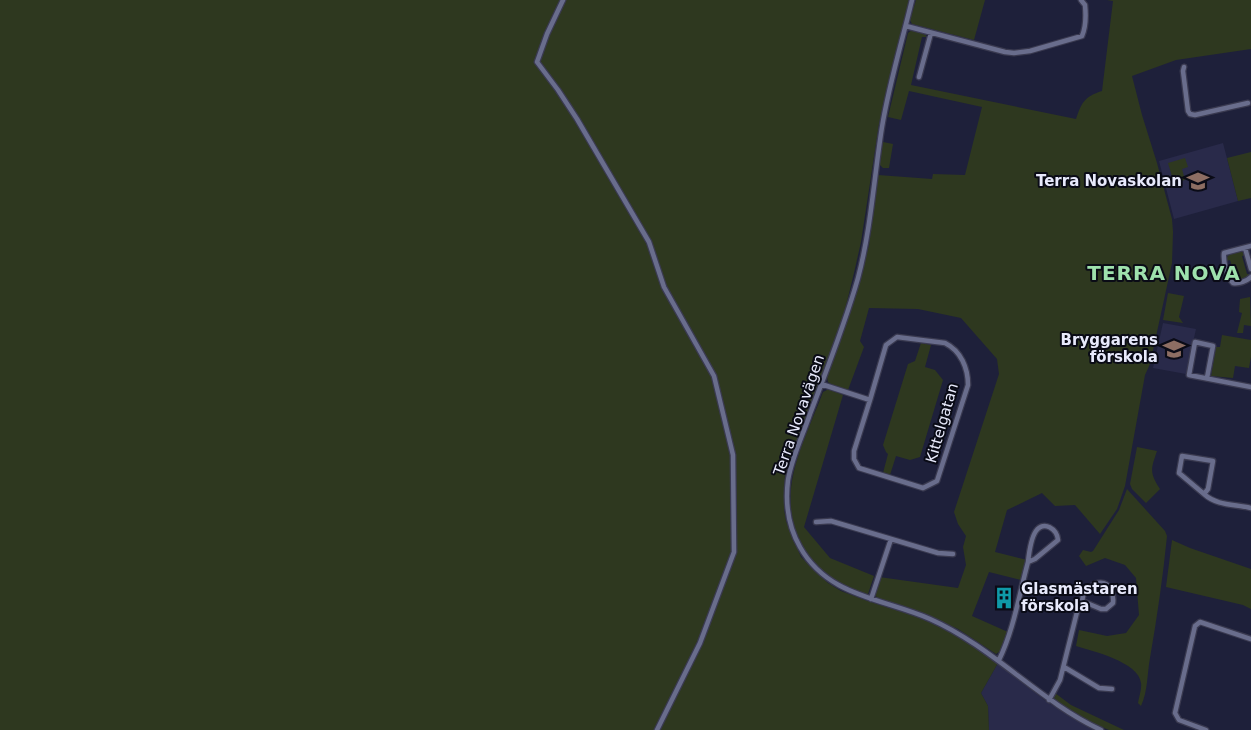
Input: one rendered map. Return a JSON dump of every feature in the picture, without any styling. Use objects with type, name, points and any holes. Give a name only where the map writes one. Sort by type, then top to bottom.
[{"type":"street","points":[[563,0],[546,34],[537,62],[577,119],[649,242],[664,287],[714,376],[732,455],[734,552],[700,643],[657,730]]},
{"type":"street","name":"Terra Novavägen","points":[[912,0],[882,124],[859,274],[846,319],[789,478],[787,511],[790,524],[800,547],[813,567],[836,584],[871,599],[930,619],[956,633],[999,660],[1050,700],[1101,730]]},
{"type":"street","points":[[906,26],[1005,52],[1019,53],[1082,36],[1086,11],[1085,5],[1081,0]]},
{"type":"street","points":[[919,77],[931,33]]},
{"type":"street","points":[[1184,67],[1188,111],[1190,114],[1195,115],[1248,103]]},
{"type":"street","points":[[1251,246],[1224,253],[1223,258],[1232,283],[1237,284],[1251,277]]},
{"type":"street","points":[[1245,248],[1251,269]]},
{"type":"street","name":"Kittelgatan","points":[[897,336],[945,343],[964,362],[968,375],[968,385],[937,481],[923,488],[859,468],[854,459],[854,451],[870,400],[886,345],[897,336]]},
{"type":"street","points":[[1207,378],[1213,346],[1195,342],[1189,375],[1251,386]]},
{"type":"street","points":[[822,384],[870,400]]},
{"type":"street","points":[[1204,494],[1208,489],[1214,461],[1182,456],[1178,472],[1212,501],[1251,508]]},
{"type":"street","points":[[816,522],[831,521],[938,553],[953,554]]},
{"type":"street","points":[[999,660],[1005,648],[1017,609],[1032,542],[1037,529],[1051,527],[1057,533],[1058,540],[1036,559],[1028,562]]},
{"type":"street","points":[[871,599],[891,539]]},
{"type":"street","points":[[1050,700],[1060,680],[1084,592],[1096,584],[1105,584],[1113,592],[1113,603],[1106,609],[1101,609],[1082,601]]},
{"type":"street","points":[[1206,730],[1179,720],[1174,712],[1195,626],[1200,622],[1209,624],[1251,639]]},
{"type":"street","points":[[1064,667],[1099,688],[1112,688]]},
{"type":"shaded area","name":"Terra Novaskolan","points":[[1223,143],[1238,201],[1174,219],[1159,161]]},
{"type":"shaded area","name":"Bryggarens förskola","points":[[1163,323],[1196,329],[1186,374],[1153,368]]},
{"type":"shaded area","points":[[998,663],[1047,702],[1096,730],[989,730],[988,706],[981,693]]},
{"type":"green space","points":[[0,0],[909,0],[879,124],[861,242],[843,318],[785,476],[784,509],[786,521],[801,557],[828,583],[841,591],[918,617],[955,634],[998,663],[981,693],[988,706],[989,730],[0,730]]},
{"type":"green space","points":[[916,0],[985,0],[974,40],[912,24],[910,20]]},
{"type":"green space","points":[[1107,0],[1251,0],[1251,49],[1176,60],[1132,76],[1172,219],[1173,232],[1172,263],[1150,364],[1145,375],[1125,486],[1117,509],[1100,534],[1075,505],[1055,506],[1042,493],[1007,510],[995,552],[1027,560],[1021,580],[989,572],[972,616],[1008,632],[1003,649],[996,654],[958,629],[910,608],[877,598],[875,594],[879,577],[958,588],[966,565],[963,547],[966,536],[958,524],[954,512],[999,374],[997,359],[961,318],[918,309],[869,308],[860,341],[864,347],[848,390],[832,385],[828,382],[827,377],[850,313],[869,245],[878,175],[932,179],[933,174],[965,175],[982,107],[909,91],[901,120],[888,117],[908,33],[912,30],[926,35],[926,37],[922,37],[911,85],[1076,119],[1080,108],[1087,98],[1102,91],[1113,1]]},
{"type":"green space","points":[[883,142],[893,144],[889,168],[883,168],[879,164]]},
{"type":"green space","points":[[1251,152],[1251,198],[1238,201],[1227,158]]},
{"type":"green space","points":[[1185,158],[1188,167],[1182,169],[1185,180],[1174,183],[1168,163]]},
{"type":"green space","points":[[1241,251],[1246,255],[1242,256],[1247,274],[1250,274],[1246,278],[1234,281],[1232,278],[1235,276],[1230,260],[1226,261],[1226,258],[1230,254]]},
{"type":"green space","points":[[1168,293],[1184,296],[1179,317],[1183,323],[1163,320]]},
{"type":"green space","points":[[1250,297],[1251,326],[1244,325],[1243,333],[1237,333],[1242,313],[1239,312],[1240,299]]},
{"type":"green space","points":[[1222,335],[1251,340],[1249,368],[1235,366],[1233,378],[1211,376],[1216,347],[1220,347]]},
{"type":"green space","points":[[921,343],[931,345],[925,367],[935,370],[943,380],[920,457],[910,460],[896,456],[890,475],[883,473],[888,454],[883,445],[908,364],[915,361]]},
{"type":"green space","points":[[829,389],[843,395],[804,527],[830,558],[874,576],[868,594],[864,595],[836,582],[815,564],[803,546],[794,527],[791,488],[800,449],[823,392]]},
{"type":"green space","points":[[1137,447],[1157,451],[1152,470],[1160,489],[1146,503],[1132,489],[1130,484]]},
{"type":"green space","points":[[1127,489],[1165,531],[1167,536],[1146,688],[1141,706],[1138,703],[1141,683],[1132,669],[1124,663],[1103,654],[1076,646],[1079,630],[1107,636],[1126,633],[1139,615],[1136,578],[1125,565],[1105,558],[1086,566],[1079,556],[1083,550],[1093,551],[1119,510]]},
{"type":"green space","points":[[1172,540],[1251,569],[1251,609],[1243,605],[1166,587]]},
{"type":"green space","points":[[1055,693],[1071,705],[1124,730],[1109,730],[1092,723],[1056,701],[1054,698]]},
{"type":"place","name":"Terra Novaskolan","points":[[1198,181]]},
{"type":"place","name":"Bryggarens förskola","points":[[1174,349]]},
{"type":"place","name":"Glasmästaren förskola","points":[[1004,598]]},
{"type":"district","name":"TERRA NOVA","points":[[1164,273]]}]
